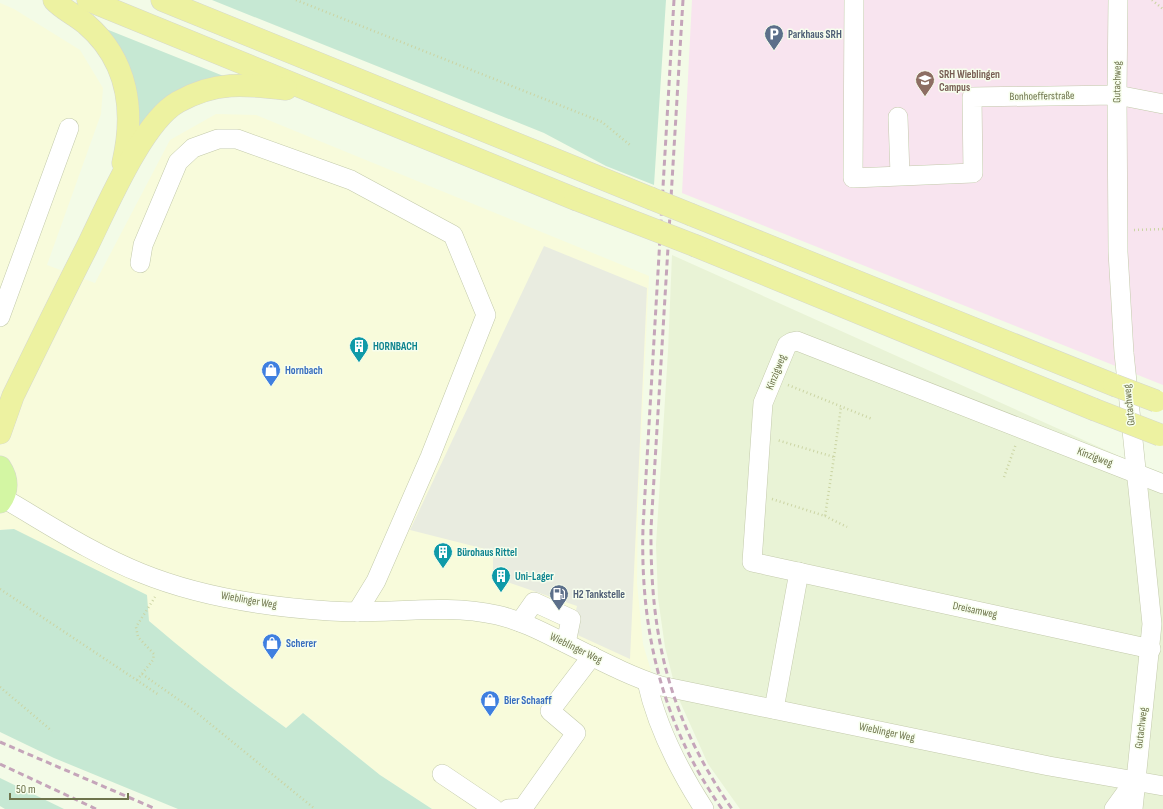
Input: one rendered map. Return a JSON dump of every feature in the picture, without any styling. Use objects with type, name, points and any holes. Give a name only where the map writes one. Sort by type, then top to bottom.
[{"type":"highway","points":[[54,0],[86,24],[103,41],[114,57],[121,73],[127,96],[129,138],[118,185]]},
{"type":"highway","points":[[88,0],[1161,436]]},
{"type":"highway","points":[[162,0],[692,215],[1159,402]]},
{"type":"highway","points":[[187,0],[214,22]]},
{"type":"highway","points":[[0,433],[6,403],[118,185],[150,128],[161,114],[177,102],[207,88],[231,84],[252,85],[315,93]]},
{"type":"main road","name":"Wieblinger Weg","points":[[0,467],[6,482],[1,500]]},
{"type":"street","points":[[864,0],[854,0],[853,178],[900,175],[898,117]]},
{"type":"street","name":"Gutachweg","points":[[1118,0],[1118,230],[1124,353],[1136,473],[1146,552],[1152,624],[1151,649],[1135,780],[1133,809]]},
{"type":"street","name":"Bonhoefferstraße","points":[[900,175],[973,173],[972,96],[1117,95],[1163,104]]},
{"type":"street","points":[[0,316],[69,128]]},
{"type":"street","points":[[140,263],[143,244],[178,162],[193,148],[218,138],[237,139],[351,180],[453,235],[486,315],[430,457],[376,581],[357,612]]},
{"type":"street","name":"Kinzigweg","points":[[799,572],[752,562],[763,403],[787,345],[792,342],[797,341],[1163,484]]},
{"type":"street","name":"Wieblinger Weg","points":[[1,500],[101,554],[141,573],[173,584],[210,594],[261,603],[328,611],[357,612],[462,610],[498,615],[520,622],[647,682],[1049,766],[1163,786]]},
{"type":"street","points":[[774,709],[799,572]]},
{"type":"street","name":"Dreisamweg","points":[[799,572],[1151,649]]},
{"type":"street","points":[[508,809],[523,808],[576,733],[550,711],[592,656]]},
{"type":"street","points":[[647,682],[662,732],[684,777],[704,809]]},
{"type":"street","points":[[442,774],[494,809]]},
{"type":"street","points":[[1114,809],[1135,780]]},
{"type":"path","points":[[296,0],[602,122],[630,145]]},
{"type":"path","points":[[1152,0],[1163,10]]},
{"type":"path","points":[[1118,230],[1163,229]]},
{"type":"path","points":[[267,374],[273,371]]},
{"type":"path","points":[[773,379],[872,419]]},
{"type":"path","points":[[825,516],[840,407]]},
{"type":"path","points":[[1004,476],[1022,429]]},
{"type":"path","points":[[761,435],[834,457]]},
{"type":"path","points":[[757,494],[825,516],[847,527]]},
{"type":"path","points":[[0,589],[159,695]]},
{"type":"path","points":[[137,680],[153,660],[154,654],[138,637],[136,627],[157,594]]},
{"type":"path","points":[[142,674],[192,709],[315,809]]},
{"type":"path","points":[[0,687],[52,731]]},
{"type":"shaded area","points":[[212,0],[666,0],[654,185],[606,166],[544,133]]},
{"type":"shaded area","name":"SRH Wieblingen Campus","points":[[692,0],[1163,0],[1163,385],[682,193]]},
{"type":"shaded area","points":[[0,3],[14,9],[80,50],[103,88],[101,114],[47,265],[95,283],[170,140],[216,114],[256,115],[649,276],[638,505],[637,583],[643,644],[663,711],[673,737],[713,809],[432,809],[380,775],[303,713],[286,728],[187,654],[149,621],[14,529],[0,530]]},
{"type":"shaded area","points":[[96,25],[226,77],[138,128]]},
{"type":"shaded area","points":[[544,246],[647,288],[630,659],[571,632],[577,606],[493,577],[493,551],[410,530]]},
{"type":"shaded area","points":[[672,255],[1119,456],[1163,473],[1163,809],[740,809],[708,764],[677,695],[665,647],[658,598],[656,545],[668,351]]},
{"type":"shaded area","points":[[14,529],[147,595],[149,621],[199,663],[286,728],[303,713],[380,775],[432,809],[178,809],[54,758],[0,732],[0,530]]},
{"type":"shaded area","points":[[0,778],[64,809],[5,809],[0,806]]},
{"type":"railway","points":[[674,0],[643,527],[643,565],[651,640],[659,675],[670,710],[684,744],[701,777],[722,809]]},
{"type":"railway","points":[[683,0],[651,528],[654,605],[660,641],[678,709],[710,775],[732,809]]},
{"type":"railway","points":[[0,742],[156,809]]},
{"type":"railway","points":[[0,764],[96,809]]},
{"type":"place","name":"Parkhaus SRH","points":[[774,51]]},
{"type":"place","name":"SRH Wieblingen Campus","points":[[925,97]]},
{"type":"place","name":"HORNBACH","points":[[359,363]]},
{"type":"place","name":"Hornbach","points":[[271,387]]},
{"type":"place","name":"Bürohaus Rittel","points":[[443,569]]},
{"type":"place","name":"Uni-Lager","points":[[501,593]]},
{"type":"place","name":"H2 Tankstelle","points":[[559,611]]},
{"type":"place","name":"Scherer","points":[[272,660]]},
{"type":"place","name":"Bier Schaaff","points":[[490,717]]}]
